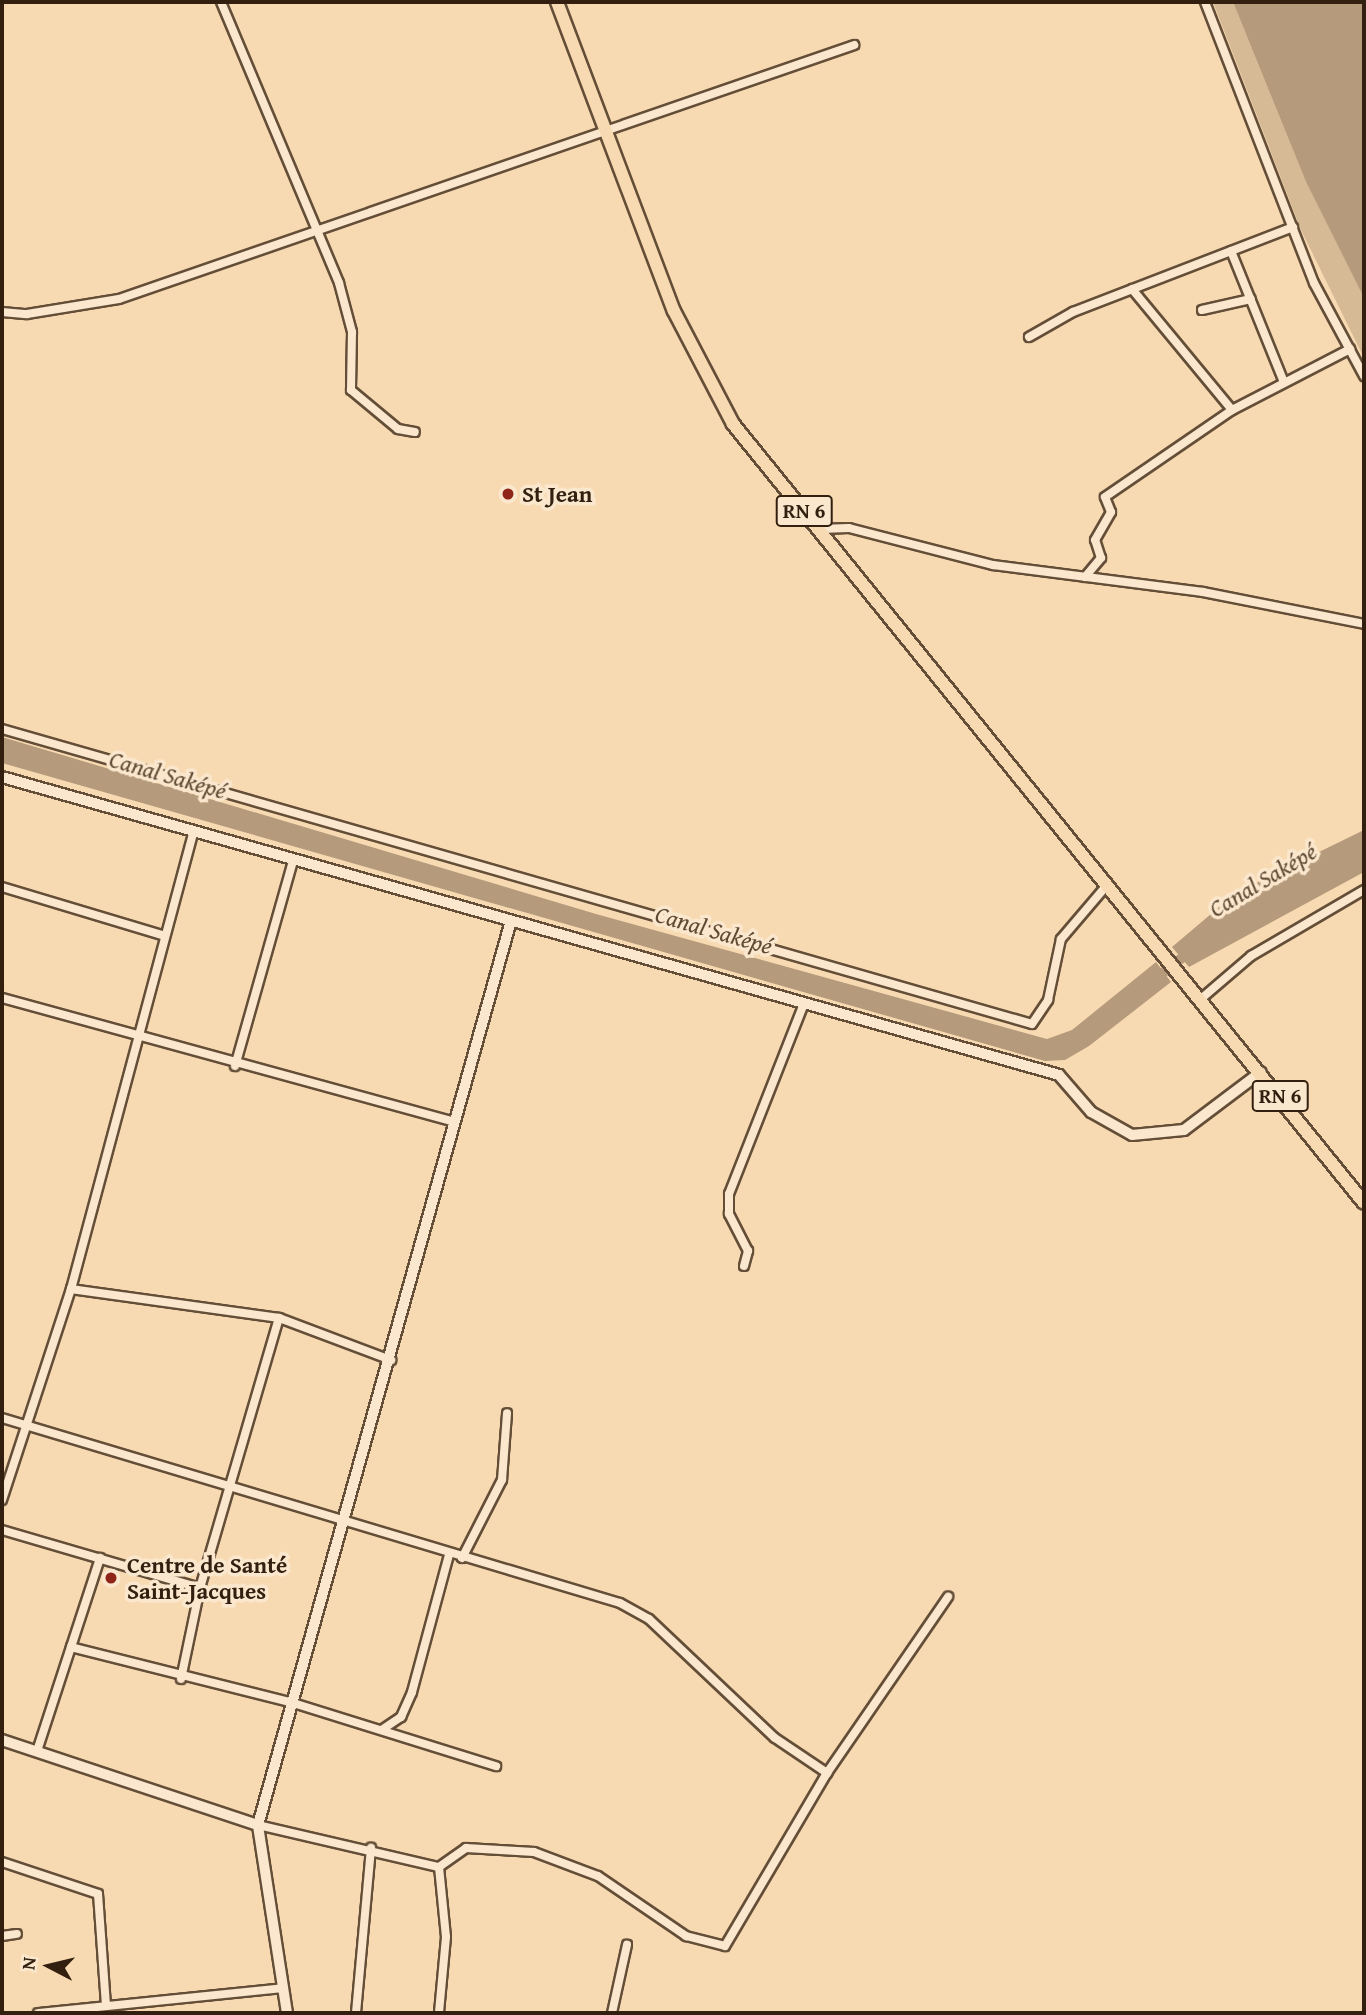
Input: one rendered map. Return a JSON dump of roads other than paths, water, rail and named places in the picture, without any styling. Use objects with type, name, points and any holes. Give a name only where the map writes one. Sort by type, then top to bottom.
[{"type":"main road","name":"RN 6","points":[[557,2],[710,390],[1364,1203]]},
{"type":"street","points":[[221,2],[321,230],[352,332],[351,390],[398,429],[415,432]]},
{"type":"street","points":[[1205,2],[1293,227],[1364,376]]},
{"type":"street","points":[[2,312],[27,314],[118,299],[607,134],[854,45]]},
{"type":"street","points":[[1029,337],[1132,289],[1293,227]]},
{"type":"street","points":[[1231,251],[1283,380]]},
{"type":"street","points":[[1132,289],[1232,410]]},
{"type":"street","points":[[1202,310],[1251,299]]},
{"type":"street","points":[[1085,577],[1101,558],[1096,540],[1111,512],[1105,497],[1232,410],[1283,380],[1350,349]]},
{"type":"street","points":[[820,529],[849,528],[993,565],[1085,577],[1364,624]]},
{"type":"street","points":[[2,729],[1032,1024],[1048,1000],[1061,939],[1108,884]]},
{"type":"street","points":[[2,777],[510,924],[1059,1075],[1091,1112],[1132,1135],[1184,1130],[1203,1121],[1261,1072]]},
{"type":"street","points":[[2,1500],[71,1289],[135,1039],[193,833]]},
{"type":"street","points":[[235,1066],[293,861]]},
{"type":"street","points":[[2,887],[165,936]]},
{"type":"street","points":[[1198,994],[1251,956],[1364,890]]},
{"type":"street","points":[[287,2013],[258,1825],[290,1702],[392,1360],[452,1121],[510,924]]},
{"type":"street","points":[[2,999],[135,1039],[452,1121]]},
{"type":"street","points":[[744,1266],[748,1251],[729,1214],[729,1194],[803,1006]]},
{"type":"street","points":[[71,1289],[279,1318],[392,1360]]},
{"type":"street","points":[[181,1679],[200,1588],[279,1318]]},
{"type":"street","points":[[462,1558],[502,1480],[508,1413]]},
{"type":"street","points":[[2,1418],[449,1555],[569,1586],[649,1619],[775,1738],[827,1773]]},
{"type":"street","points":[[2,1530],[200,1588]]},
{"type":"street","points":[[383,1729],[401,1717],[412,1692],[449,1555]]},
{"type":"street","points":[[38,1748],[100,1558]]},
{"type":"street","points":[[439,1867],[466,1848],[534,1852],[598,1876],[639,1908],[720,1949],[827,1773],[948,1597]]},
{"type":"street","points":[[71,1647],[181,1679],[290,1702],[496,1766]]},
{"type":"street","points":[[2,1740],[38,1748],[258,1825],[371,1848],[439,1867]]},
{"type":"street","points":[[356,2013],[371,1848]]},
{"type":"street","points":[[2,1862],[98,1894],[106,2005]]},
{"type":"street","points":[[439,1867],[446,1937],[439,2013]]},
{"type":"street","points":[[2,1936],[17,1934]]},
{"type":"street","points":[[612,2013],[627,1945]]},
{"type":"street","points":[[38,2013],[284,1988]]},
{"type":"water","points":[[1233,2],[1364,2],[1364,298],[1306,182]]},
{"type":"water","points":[[2,737],[596,914],[1047,1039],[1072,1030],[1156,962],[1171,982],[1089,1046],[1065,1060],[1045,1061],[2,763]]},
{"type":"water","points":[[1364,830],[1364,872],[1189,967],[1172,947],[1237,892]]},
{"type":"waterway","name":"Canal Saképé","points":[[1155,979],[1192,950]]},
{"type":"place","name":"St Jean","points":[[508,494]]},
{"type":"place","name":"Centre de Santé Saint-Jacques","points":[[111,1578]]}]
